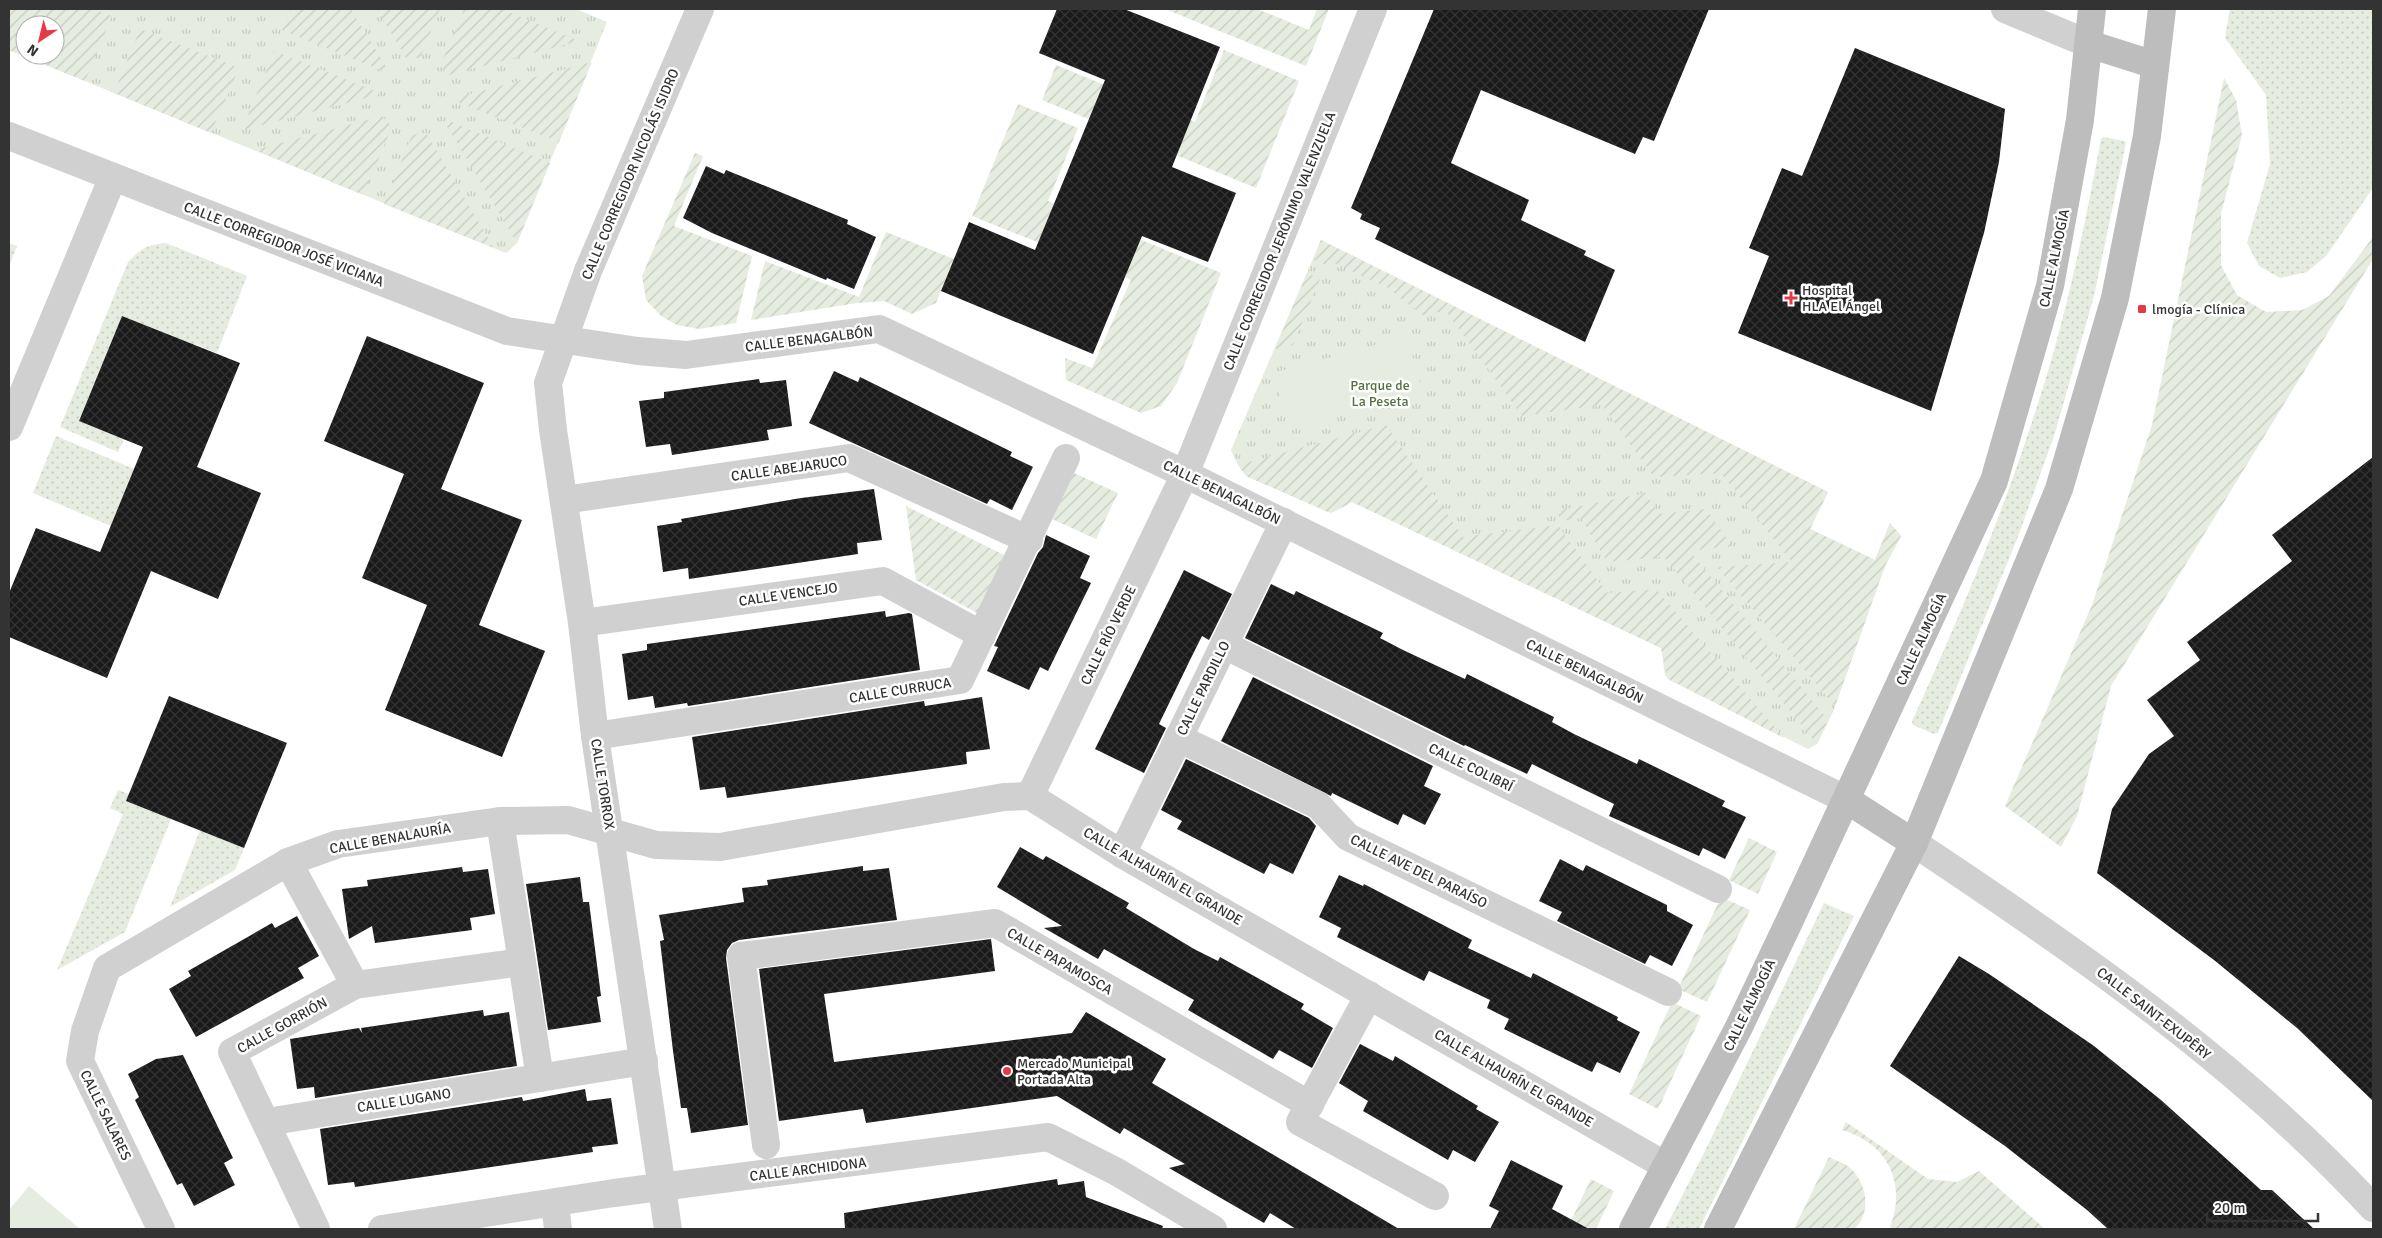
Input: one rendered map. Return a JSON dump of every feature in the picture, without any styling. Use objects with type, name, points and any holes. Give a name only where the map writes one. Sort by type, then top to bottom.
[{"type":"main road","name":"CALLE ALMOGÍA","points":[[1633,1229],[1739,1027],[1847,800],[1994,481],[2050,286],[2080,120],[2092,9]]},
{"type":"main road","points":[[1718,1229],[1914,843],[2059,490],[2115,298],[2147,136],[2162,9]]},
{"type":"main road","points":[[2089,44],[2154,65]]},
{"type":"main road","points":[[1847,800],[1914,843]]},
{"type":"street","name":"CALLE CORREGIDOR NICOLÁS ISIDRO","points":[[563,340],[588,271],[700,9]]},
{"type":"street","name":"CALLE CORREGIDOR JERÓNIMO VALENZUELA","points":[[1185,474],[1373,9]]},
{"type":"street","points":[[2005,9],[2089,44]]},
{"type":"street","name":"CALLE CORREGIDOR JOSÉ VICIANA","points":[[9,136],[507,332],[563,340]]},
{"type":"street","points":[[9,427],[113,177]]},
{"type":"street","name":"CALLE BENAGALBÓN","points":[[563,340],[638,351],[686,355],[879,330],[1284,522],[1847,800]]},
{"type":"street","name":"CALLE TORROX","points":[[563,340],[548,383],[553,430],[582,623],[595,736],[611,832],[668,1229]]},
{"type":"street","name":"CALLE ABEJARUCO","points":[[564,500],[850,458],[1029,540]]},
{"type":"street","name":"CALLE CURRUCA","points":[[595,736],[960,680],[1029,540],[1066,458]]},
{"type":"street","name":"CALLE RÍO VERDE","points":[[1030,796],[1185,474]]},
{"type":"street","name":"CALLE PARDILLO","points":[[1122,854],[1284,522]]},
{"type":"street","name":"CALLE VENCEJO","points":[[582,623],[883,581],[982,635]]},
{"type":"street","name":"CALLE COLIBRÍ","points":[[1224,645],[1718,889]]},
{"type":"street","name":"CALLE AVE DEL PARAÍSO","points":[[1178,738],[1318,805],[1348,837],[1668,992]]},
{"type":"street","points":[[611,832],[656,845],[720,847],[1004,797],[1030,796]]},
{"type":"street","name":"CALLE ALHAURÍN EL GRANDE","points":[[1030,796],[1122,854],[1666,1166]]},
{"type":"street","points":[[500,820],[540,1078]]},
{"type":"street","name":"CALLE BENALAURÍA","points":[[108,968],[288,862],[338,844],[500,820],[568,820],[611,832]]},
{"type":"street","name":"CALLE SAINT-EXUPÊRY","points":[[1914,843],[2113,980],[2222,1065],[2337,1169],[2373,1208]]},
{"type":"street","points":[[288,862],[356,985]]},
{"type":"street","name":"CALLE PAPAMOSCA","points":[[766,1145],[741,956],[995,923],[1310,1105]]},
{"type":"street","name":"CALLE GORRIÓN","points":[[316,1229],[267,1122],[232,1052],[356,985],[522,962]]},
{"type":"street","name":"CALLE SALARES","points":[[108,968],[85,1031],[80,1061],[161,1229]]},
{"type":"street","points":[[1369,995],[1300,1122],[1434,1196]]},
{"type":"street","name":"CALLE LUGANO","points":[[267,1122],[644,1061]]},
{"type":"street","name":"CALLE ARCHIDONA","points":[[382,1229],[556,1216],[662,1186],[1048,1137],[1117,1172],[1213,1229]]},
{"type":"green space","points":[[9,9],[576,9],[607,22],[517,243],[506,253],[46,65],[65,65],[65,15],[15,15],[15,52],[9,50]]},
{"type":"green space","points":[[9,9],[94,9],[112,16],[85,81],[46,65],[65,65],[65,15],[15,15],[15,52],[9,50]]},
{"type":"green space","points":[[291,9],[351,9],[388,70],[385,72],[282,30]]},
{"type":"green space","points":[[377,9],[440,9],[420,58],[406,58]]},
{"type":"green space","points":[[464,9],[501,9],[579,41],[449,75],[440,66]]},
{"type":"green space","points":[[1165,9],[1257,9],[1309,30],[1317,9],[1329,9],[1306,66]]},
{"type":"green space","points":[[2230,9],[2373,9],[2373,188],[2326,256],[2307,272],[2280,278],[2259,266],[2247,243],[2270,164],[2266,95],[2225,38]]},
{"type":"green space","points":[[140,29],[239,68],[211,133],[114,93]]},
{"type":"green space","points":[[1224,50],[1299,81],[1256,188],[1042,100],[1056,65],[1195,122]]},
{"type":"green space","points":[[274,51],[378,92],[378,95],[242,130]]},
{"type":"green space","points":[[592,62],[559,142],[455,101],[454,98]]},
{"type":"green space","points":[[2224,78],[2236,100],[2242,135],[2221,213],[2221,265],[2237,295],[2266,312],[2302,310],[2329,296],[2373,237],[2373,259],[2111,686],[2077,816],[2061,847],[2005,806],[2092,605],[2152,425]]},
{"type":"green space","points":[[1018,104],[1078,128],[1048,201],[1088,218],[1072,256],[972,216]]},
{"type":"green space","points":[[382,116],[392,127],[363,195],[255,150]]},
{"type":"green space","points":[[447,120],[550,163],[517,243],[445,123]]},
{"type":"green space","points":[[426,133],[494,248],[384,204],[412,135]]},
{"type":"green space","points":[[2103,137],[2126,143],[2094,296],[2055,433],[2019,534],[1938,733],[1934,734],[1913,725],[1912,721],[1970,588],[2022,453],[2066,306],[2085,223],[2101,139]]},
{"type":"green space","points":[[695,153],[703,156],[674,226],[752,256],[736,323],[699,329],[677,325],[661,316],[646,300],[642,276]]},
{"type":"green space","points":[[1096,221],[1221,273],[1177,383],[1161,406],[1141,413],[1066,380],[1065,358],[1092,368],[1131,280],[1081,259]]},
{"type":"green space","points":[[886,232],[954,259],[936,303],[912,314],[884,301],[857,303],[751,320],[765,261],[859,297]]},
{"type":"green space","name":"Parque de La Peseta","points":[[1321,240],[1828,492],[1810,529],[1875,560],[1890,523],[1901,536],[1885,566],[1833,712],[1817,744],[1808,749],[1669,680],[1665,675],[1661,648],[1352,502],[1331,513],[1246,476],[1231,450]]},
{"type":"green space","points":[[1321,240],[1828,492],[1810,529],[1875,560],[1890,523],[1901,536],[1885,566],[1835,706],[1717,567],[1792,562],[1721,473],[1654,477],[1602,405],[1522,416],[1446,311],[1422,315],[1388,288],[1328,260],[1326,265],[1313,259]]},
{"type":"green space","points":[[9,243],[17,246],[9,266]]},
{"type":"green space","points":[[166,243],[247,276],[217,353],[195,344],[184,371],[165,333],[122,316],[79,421],[124,439],[118,452],[60,427],[128,262],[145,248]]},
{"type":"green space","points":[[1307,273],[1320,279],[1293,345],[1275,349]]},
{"type":"green space","points":[[1407,336],[1423,393],[1289,430],[1273,373]]},
{"type":"green space","points":[[1386,425],[1463,537],[1558,525],[1607,593],[1656,589],[1784,738],[1667,678],[1661,648],[1352,502],[1334,512],[1328,512],[1246,476],[1238,465]]},
{"type":"green space","points":[[56,436],[134,469],[111,526],[33,493]]},
{"type":"green space","points":[[1074,473],[1118,493],[1096,539],[1052,519]]},
{"type":"green space","points":[[1645,493],[1659,514],[1706,509],[1732,546],[1690,551],[1828,720],[1817,744],[1664,557],[1607,562],[1581,518],[1562,521],[1556,511]]},
{"type":"green space","points":[[906,506],[1008,557],[979,614],[916,580]]},
{"type":"green space","points":[[118,790],[129,794],[171,819],[125,932],[57,970],[123,814],[110,808]]},
{"type":"green space","points":[[200,830],[244,848],[235,870],[170,907]]},
{"type":"green space","points":[[1749,838],[1777,852],[1758,894],[1729,880]]},
{"type":"green space","points":[[1721,897],[1750,910],[1707,1002],[1678,989]]},
{"type":"green space","points":[[1824,903],[1854,916],[1699,1229],[1665,1229],[1706,1149]]},
{"type":"green space","points":[[1672,1002],[1701,1016],[1658,1109],[1629,1094]]},
{"type":"green space","points":[[1846,1122],[1928,1179],[1957,1182],[1979,1171],[2045,1229],[1892,1229],[1890,1227],[1895,1211],[1896,1196],[1890,1167],[1882,1155],[1871,1145],[1858,1136],[1842,1130]]},
{"type":"green space","points":[[1829,1157],[1846,1165],[1859,1179],[1865,1196],[1864,1214],[1854,1229],[1794,1229]]},
{"type":"green space","points":[[1591,1179],[1614,1191],[1596,1229],[1567,1229]]},
{"type":"green space","points":[[29,1186],[80,1229],[9,1229],[9,1210]]},
{"type":"building","points":[[1057,9],[1124,9],[1220,47],[1172,167],[1236,193],[1208,262],[1142,236],[1093,354],[941,291],[969,222],[1035,250],[1105,80],[1039,53]]},
{"type":"building","points":[[1434,9],[1709,9],[1654,141],[1643,137],[1635,154],[1481,90],[1451,163],[1529,200],[1521,220],[1586,251],[1584,255],[1615,270],[1585,342],[1375,239],[1380,228],[1360,219],[1362,214],[1351,208]]},
{"type":"building","points":[[1855,48],[2005,109],[1999,162],[1984,233],[1931,411],[1738,333],[1769,256],[1749,248],[1782,168],[1802,176]]},
{"type":"building","points":[[706,166],[724,174],[726,170],[848,220],[847,224],[876,237],[854,289],[827,278],[826,280],[712,233],[683,218]]},
{"type":"building","points":[[122,316],[240,363],[197,467],[261,493],[218,599],[151,571],[107,678],[9,637],[9,593],[36,528],[100,552],[143,447],[79,421]]},
{"type":"building","points":[[367,336],[484,383],[441,489],[522,520],[479,625],[545,651],[502,757],[385,710],[427,605],[362,578],[404,474],[324,441]]},
{"type":"building","points":[[834,371],[858,382],[860,377],[1012,452],[1010,456],[1033,467],[1012,510],[990,499],[987,504],[809,423]]},
{"type":"building","points":[[759,379],[760,383],[786,380],[792,426],[767,430],[769,440],[672,455],[670,444],[646,447],[639,401],[664,398],[664,392]]},
{"type":"building","points":[[2373,457],[2373,1101],[2297,1028],[2214,960],[2097,873],[2112,809],[2149,754],[2174,736],[2147,700],[2200,660],[2187,642],[2292,561],[2272,535]]},
{"type":"building","points":[[874,489],[882,540],[857,543],[858,554],[689,579],[688,568],[663,572],[657,526],[682,522],[681,519],[801,498]]},
{"type":"building","points":[[1046,535],[1090,556],[1080,578],[1091,583],[1048,671],[1040,667],[1029,690],[987,671],[998,647],[994,646],[1038,553],[1043,547]]},
{"type":"building","points":[[1184,570],[1232,594],[1209,640],[1202,636],[1191,658],[1159,724],[1166,728],[1144,773],[1095,749]]},
{"type":"building","points":[[1271,584],[1294,595],[1296,591],[1383,633],[1380,638],[1403,650],[1465,679],[1467,674],[1554,717],[1552,722],[1574,734],[1637,764],[1639,759],[1725,801],[1722,806],[1746,817],[1725,859],[1703,848],[1699,856],[1609,816],[1614,804],[1532,764],[1527,774],[1464,746],[1245,638]]},
{"type":"building","points":[[885,611],[886,617],[912,614],[920,670],[688,706],[687,703],[655,708],[653,696],[628,700],[622,654],[647,650],[647,644]]},
{"type":"building","points":[[1253,677],[1433,766],[1424,786],[1441,794],[1425,825],[1403,814],[1398,825],[1332,793],[1331,796],[1221,741]]},
{"type":"building","points":[[169,696],[287,743],[244,848],[126,801]]},
{"type":"building","points":[[982,697],[990,749],[966,752],[967,764],[727,798],[725,787],[700,790],[692,737],[924,701],[925,706]]},
{"type":"building","points":[[1186,759],[1309,818],[1316,826],[1293,874],[1270,863],[1264,874],[1177,829],[1182,821],[1161,810]]},
{"type":"building","points":[[1020,847],[1043,860],[1046,856],[1129,903],[1126,908],[1194,949],[1218,961],[1220,957],[1304,1004],[1301,1009],[1333,1028],[1312,1068],[1279,1050],[1273,1059],[1188,1010],[1194,1000],[1104,949],[1098,959],[1044,928],[1062,926],[997,887]]},
{"type":"building","points":[[1560,859],[1583,871],[1586,865],[1667,905],[1667,911],[1693,925],[1672,966],[1650,955],[1645,964],[1557,921],[1562,912],[1539,901]]},
{"type":"building","points":[[863,866],[863,871],[889,868],[897,920],[739,940],[732,943],[727,950],[726,958],[748,1125],[691,1133],[687,1108],[681,1108],[660,941],[664,940],[659,915],[744,902],[742,888],[768,885],[767,880]]},
{"type":"building","points":[[462,867],[463,872],[488,869],[495,914],[470,918],[472,930],[375,943],[372,926],[349,939],[342,889],[368,886],[367,880]]},
{"type":"building","points":[[1339,875],[1363,886],[1364,884],[1472,940],[1468,948],[1531,978],[1533,973],[1618,1017],[1617,1020],[1640,1032],[1620,1073],[1597,1062],[1592,1072],[1504,1029],[1509,1019],[1487,1008],[1490,1000],[1429,971],[1424,981],[1337,937],[1341,928],[1319,917]]},
{"type":"building","points":[[580,877],[583,902],[589,902],[601,996],[597,997],[601,1022],[548,1030],[526,884]]},
{"type":"building","points":[[297,916],[319,956],[298,968],[304,978],[196,1037],[169,989],[191,976],[188,971],[272,923],[275,928]]},
{"type":"building","points":[[991,939],[995,971],[824,994],[834,1062],[1072,1033],[1086,1012],[1166,1059],[1152,1083],[1399,1229],[1296,1229],[1270,1213],[1264,1223],[1169,1168],[1185,1164],[1124,1128],[1120,1134],[1057,1096],[866,1123],[863,1109],[779,1121],[759,969]]},
{"type":"building","points":[[1959,956],[1989,974],[2094,1046],[2161,1100],[2261,1190],[2272,1190],[2314,1229],[2108,1229],[2087,1210],[2005,1146],[1890,1066]]},
{"type":"building","points":[[483,1010],[484,1016],[509,1012],[517,1066],[315,1098],[314,1087],[297,1089],[290,1039],[359,1028],[362,1033],[361,1028]]},
{"type":"building","points":[[1360,1044],[1393,1061],[1395,1056],[1478,1106],[1476,1109],[1499,1122],[1475,1162],[1453,1150],[1448,1160],[1363,1111],[1368,1101],[1339,1083]]},
{"type":"building","points":[[183,1055],[233,1158],[224,1163],[235,1185],[194,1206],[182,1183],[177,1185],[135,1100],[139,1097],[128,1074],[156,1059]]},
{"type":"building","points":[[585,1089],[587,1101],[611,1098],[618,1144],[592,1147],[593,1152],[355,1187],[354,1182],[328,1185],[320,1129],[522,1097],[523,1101]]},
{"type":"building","points":[[1511,1160],[1563,1186],[1552,1209],[1589,1229],[1490,1229],[1499,1211],[1489,1206]]},
{"type":"building","points":[[1057,1179],[1058,1185],[1084,1181],[1086,1197],[1163,1226],[1162,1229],[845,1229],[844,1213]]},
{"type":"place","name":"Hospital HLA El Ángel","points":[[1791,298]]},
{"type":"place","name":"lmogía - Clínica","points":[[2142,309]]},
{"type":"place","name":"Mercado Municipal Portada Alta","points":[[1007,1071]]}]
